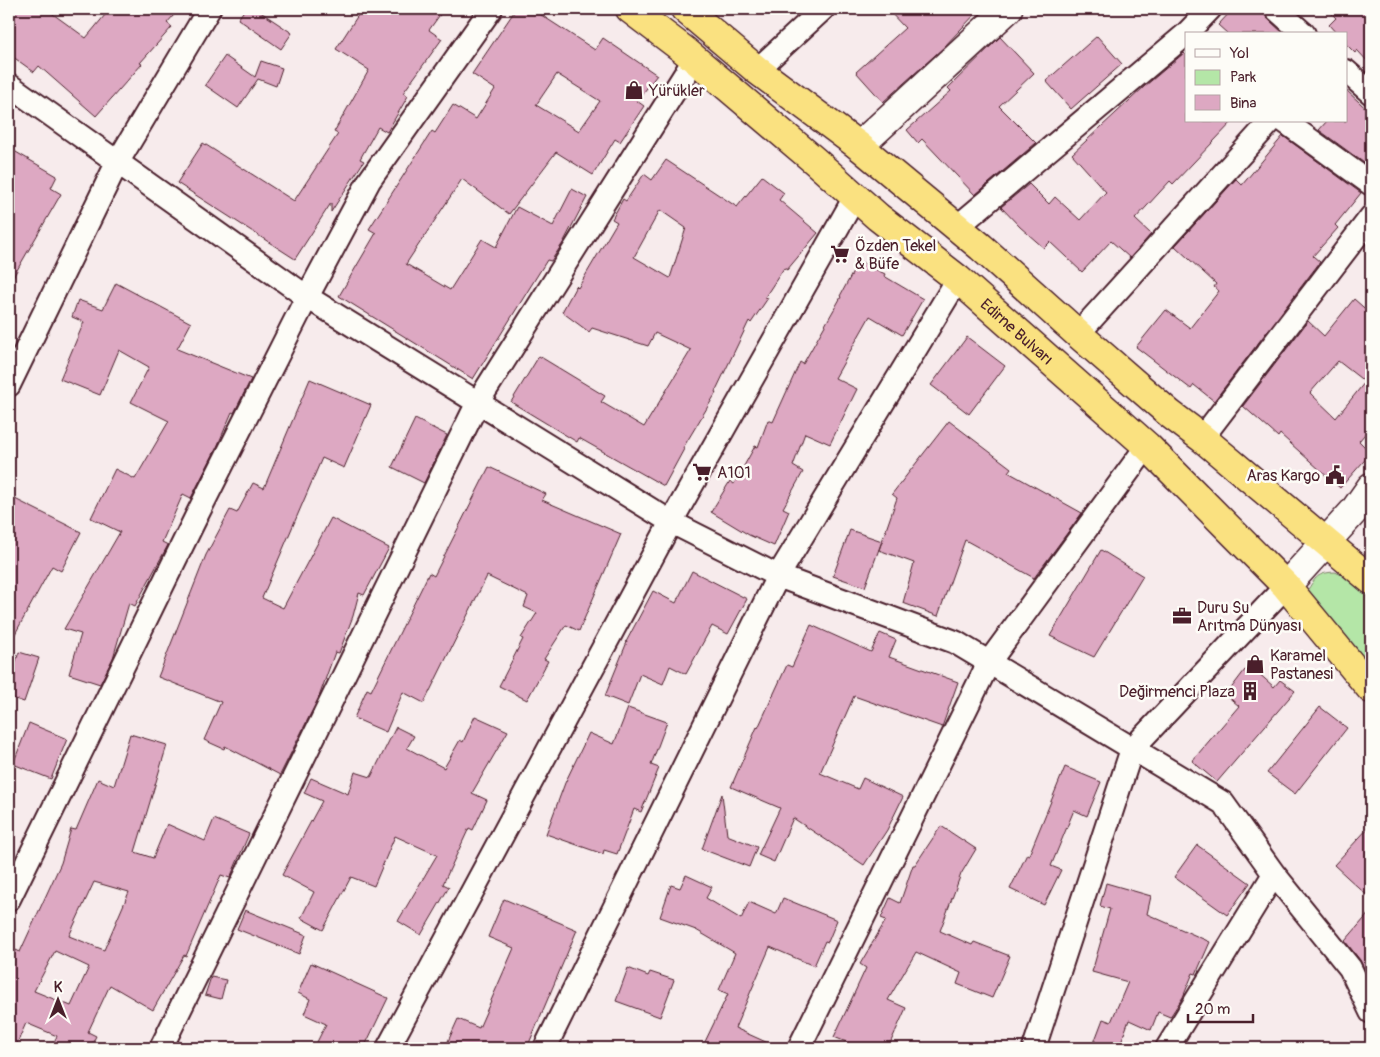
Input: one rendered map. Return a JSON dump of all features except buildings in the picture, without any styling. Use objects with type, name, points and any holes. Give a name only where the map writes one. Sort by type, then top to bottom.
[{"type":"highway","name":"Edirne Bulvarı","points":[[630,9],[815,161],[855,197],[958,280],[1147,446],[1286,586],[1371,690]]},
{"type":"highway","points":[[685,9],[757,70],[859,146],[982,247],[1170,414],[1202,438],[1371,580]]},
{"type":"street","points":[[9,385],[14,359],[117,163],[209,9]]},
{"type":"street","points":[[9,899],[194,522],[307,297],[369,181],[491,9]]},
{"type":"street","points":[[757,70],[823,9]]},
{"type":"street","points":[[859,146],[1008,9]]},
{"type":"street","points":[[1189,32],[1210,9]]},
{"type":"street","points":[[1276,9],[1302,32]]},
{"type":"street","points":[[957,228],[1185,36]]},
{"type":"street","points":[[161,1048],[478,402],[694,60]]},
{"type":"street","points":[[1348,73],[1371,93]]},
{"type":"street","points":[[9,84],[307,297],[671,522],[778,576],[955,642],[1223,803],[1274,874],[1350,968],[1371,1012]]},
{"type":"street","points":[[1078,334],[1271,122]]},
{"type":"street","points":[[1285,122],[1371,184]]},
{"type":"street","points":[[388,1048],[671,522],[855,197]]},
{"type":"street","points":[[1202,438],[1371,217]]},
{"type":"street","points":[[545,1048],[778,576],[958,280]]},
{"type":"street","points":[[799,1048],[989,662],[1147,446]]},
{"type":"street","points":[[1034,1048],[1132,749],[1286,586],[1354,511],[1371,487]]},
{"type":"street","points":[[1167,1048],[1274,874]]},
{"type":"green space","points":[[1335,572],[1342,575],[1371,598],[1371,673],[1307,591],[1318,577],[1324,573]]},
{"type":"place","name":"Yürükler","points":[[634,90]]},
{"type":"place","name":"Özden Tekel & Büfe","points":[[840,254]]},
{"type":"place","name":"A101","points":[[702,472]]},
{"type":"place","name":"Aras Kargo","points":[[1335,475]]},
{"type":"place","name":"Duru Su Arıtma Dünyası","points":[[1182,616]]},
{"type":"place","name":"Karamel Pastanesi","points":[[1255,664]]},
{"type":"place","name":"Değirmenci Plaza","points":[[1250,691]]}]
